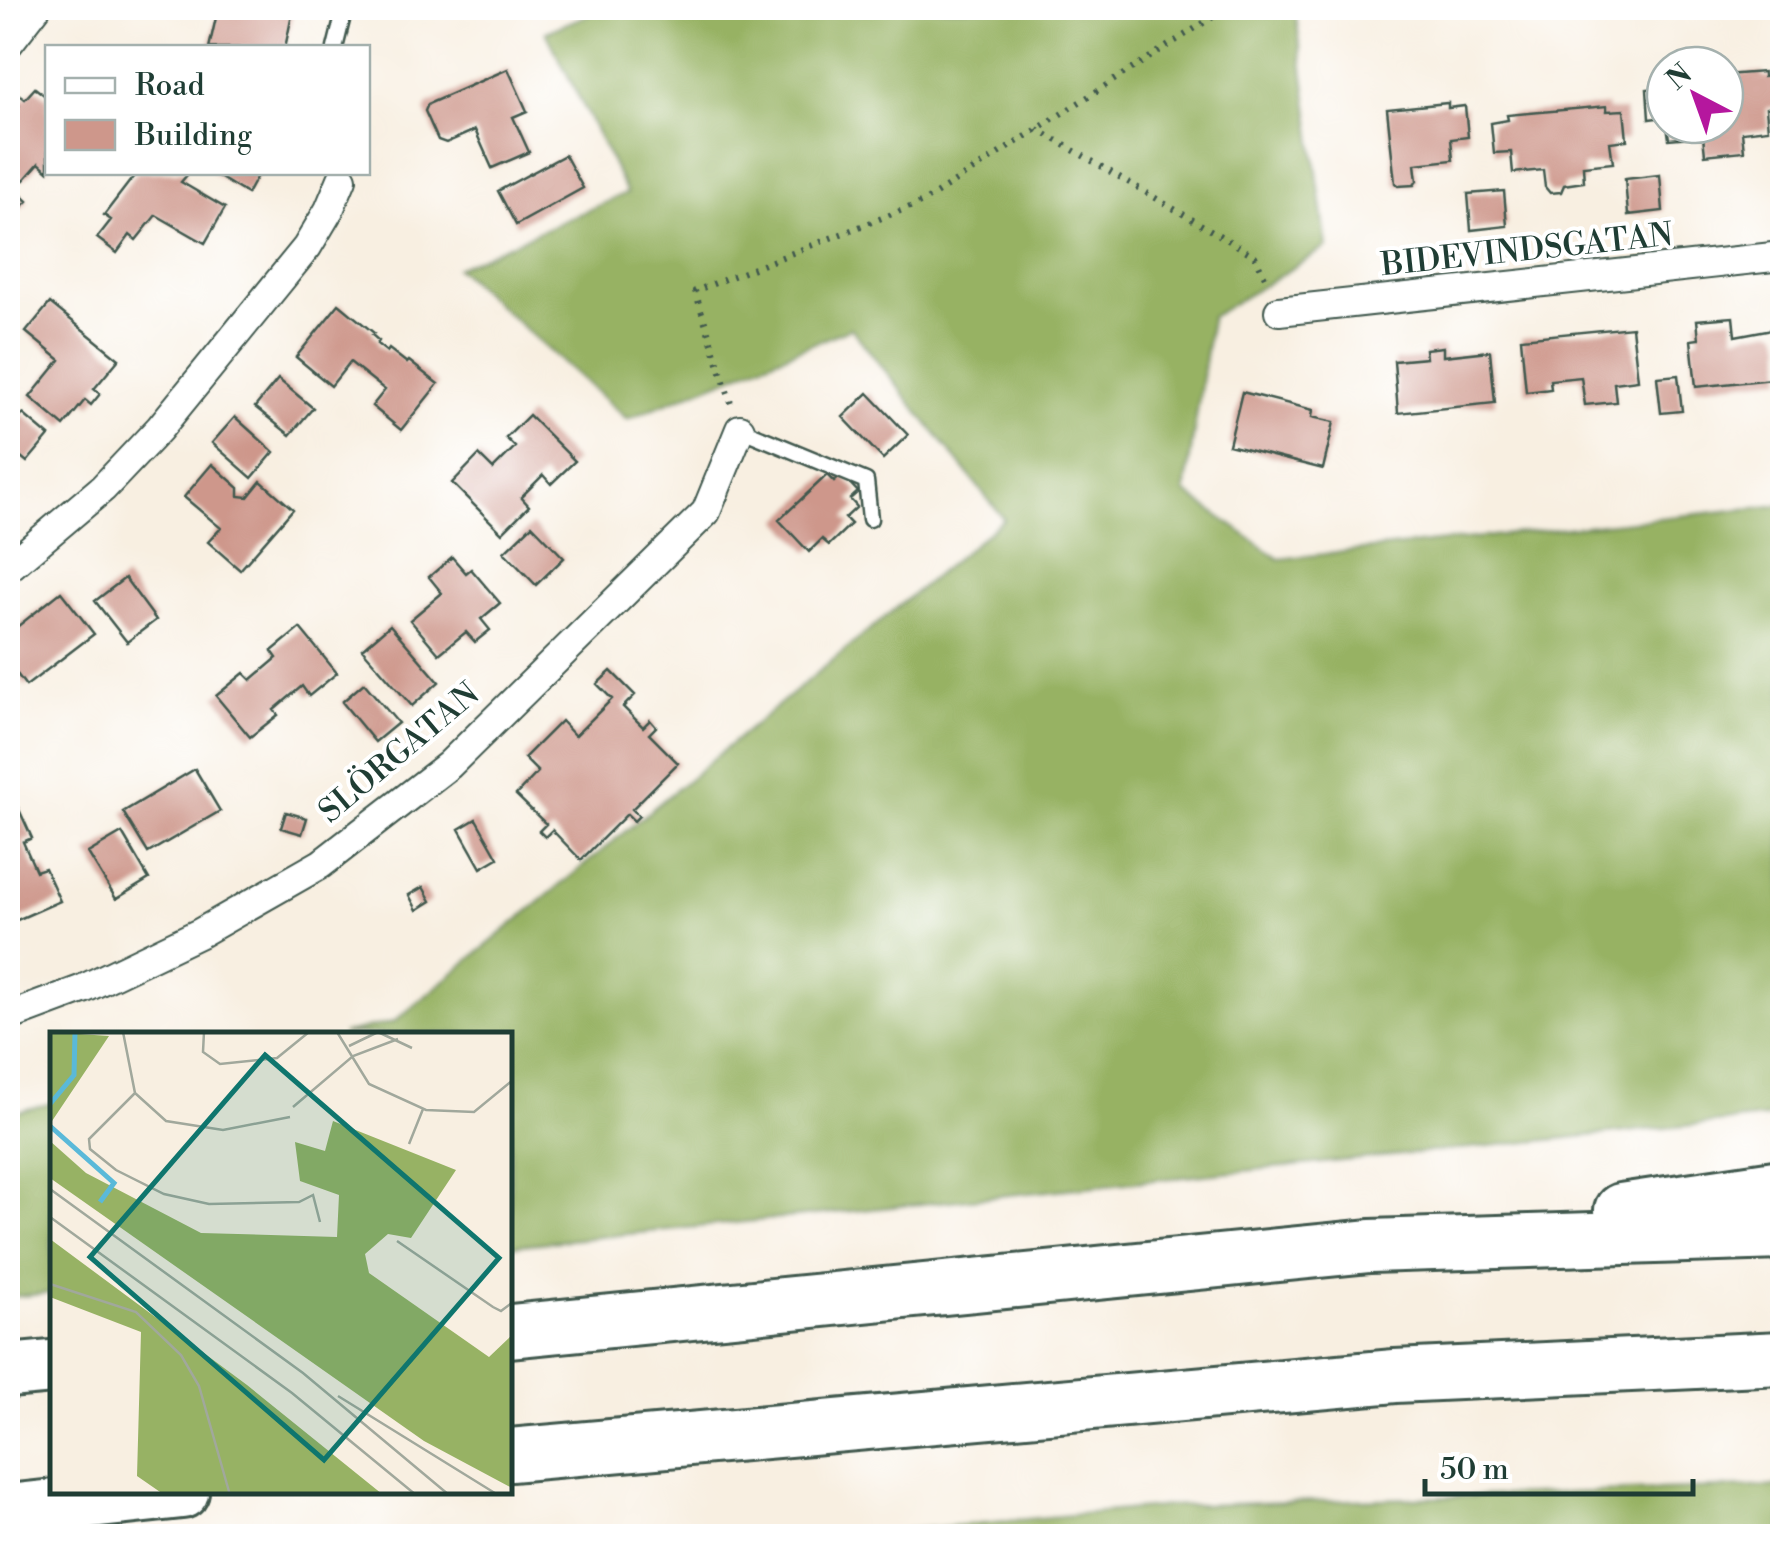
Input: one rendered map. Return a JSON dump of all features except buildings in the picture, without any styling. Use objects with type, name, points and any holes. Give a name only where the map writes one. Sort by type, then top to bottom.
[{"type":"highway","points":[[512,1330],[1370,1246],[1782,1186]]},
{"type":"highway","points":[[1370,1246],[1782,1233]]},
{"type":"highway","points":[[512,1454],[1395,1376],[1782,1358]]},
{"type":"highway","points":[[8,1371],[50,1367]]},
{"type":"highway","points":[[8,1510],[163,1494]]},
{"type":"street","points":[[8,44],[36,8]]},
{"type":"street","points":[[8,568],[103,488],[159,429],[307,247],[342,179]]},
{"type":"street","name":"BIDEVINDSGATAN","points":[[1279,311],[1782,256]]},
{"type":"street","name":"SLÖRGATAN","points":[[8,1017],[83,989],[200,933],[321,864],[449,765],[706,512],[740,430]]},
{"type":"lane","points":[[336,45],[344,8]]},
{"type":"lane","points":[[740,430],[866,481],[870,519]]},
{"type":"path","points":[[740,430],[695,291],[923,202],[1227,8]]},
{"type":"path","points":[[1037,129],[1255,256],[1279,311]]},
{"type":"green space","points":[[604,8],[1295,8],[1327,247],[1211,317],[1185,492],[1279,559],[1782,505],[1782,1116],[512,1246],[512,1032],[351,1032],[394,1022],[1004,519],[851,328],[627,419],[456,268],[627,193],[546,32]]},
{"type":"green space","points":[[50,1104],[50,1293],[8,1297],[8,1114]]},
{"type":"green space","points":[[1782,1486],[1782,1536],[843,1536],[1170,1506]]}]
